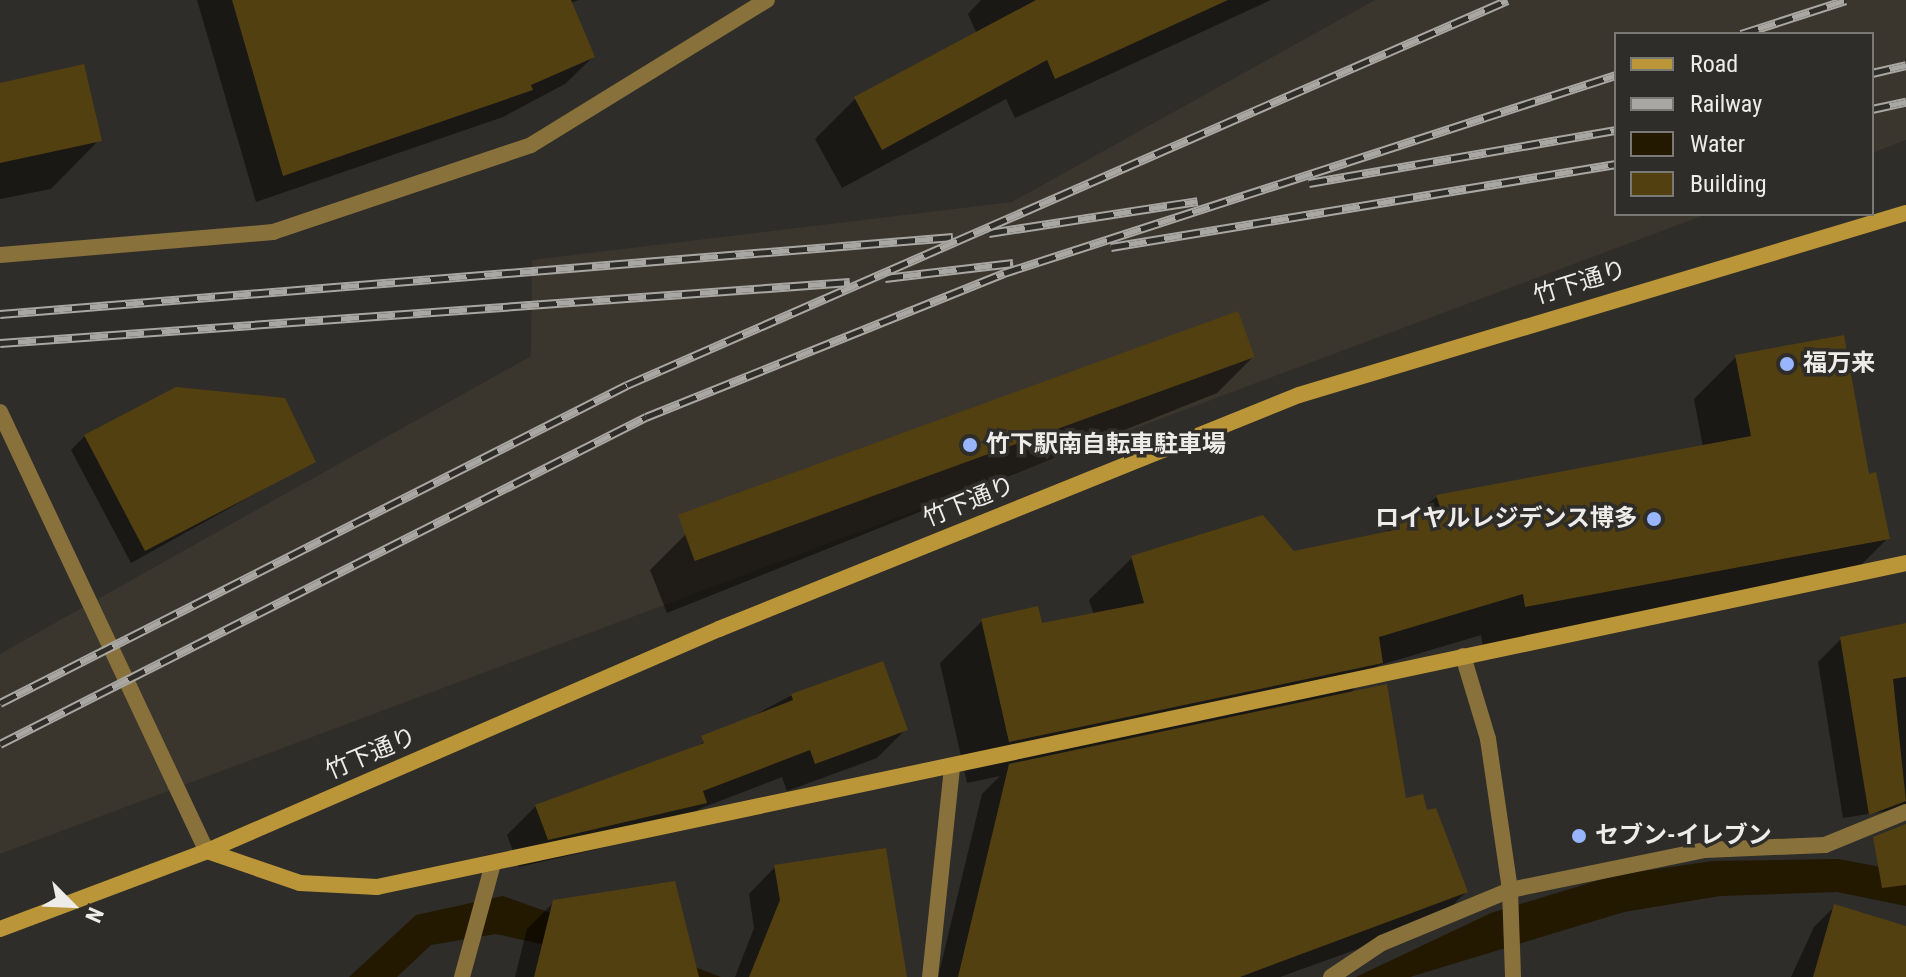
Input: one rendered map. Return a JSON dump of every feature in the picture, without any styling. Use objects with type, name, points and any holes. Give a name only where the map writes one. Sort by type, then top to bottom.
[{"type":"main road","name":"竹下通り","points":[[0,929],[207,851],[719,629],[1299,395],[1906,213]]},
{"type":"main road","points":[[207,851],[300,883],[377,887],[1906,563]]},
{"type":"street","points":[[0,255],[273,232],[531,145],[767,0]]},
{"type":"street","points":[[0,411],[207,851]]},
{"type":"street","points":[[1463,656],[1488,739],[1510,890],[1513,977]]},
{"type":"street","points":[[930,977],[952,767]]},
{"type":"street","points":[[1331,977],[1382,943],[1510,890],[1705,850],[1825,845],[1906,812]]},
{"type":"street","points":[[463,970],[493,864]]},
{"type":"shaded area","points":[[1375,0],[1906,0],[1906,140],[1874,152],[1874,32],[1614,32],[1614,216],[1702,216],[0,854],[0,654],[531,356],[532,260],[1012,202]]},
{"type":"water","points":[[1839,859],[1906,872],[1906,906],[1837,892],[1720,896],[1624,912],[1410,977],[1356,977],[1491,913],[1616,875],[1713,861]]},
{"type":"water","points":[[503,896],[721,977],[646,977],[595,956],[496,934],[431,945],[397,977],[349,977],[416,915]]},
{"type":"building","points":[[232,0],[571,0],[595,57],[531,85],[533,90],[283,176]]},
{"type":"building","points":[[1036,0],[1228,0],[1055,79],[1047,60],[882,150],[854,97]]},
{"type":"building","points":[[84,64],[102,141],[0,163],[0,83]]},
{"type":"building","name":"竹下駅南自転車駐車場","points":[[1238,311],[1255,357],[695,561],[678,515]]},
{"type":"building","points":[[1844,335],[1869,474],[1876,472],[1890,539],[1525,607],[1523,594],[1379,637],[1383,663],[1009,742],[981,619],[1038,606],[1042,623],[1144,603],[1131,556],[1263,515],[1294,551],[1394,530],[1392,523],[1440,507],[1436,495],[1751,436],[1735,355]]},
{"type":"building","points":[[176,387],[285,398],[316,462],[145,551],[84,435]]},
{"type":"building","points":[[1906,623],[1906,677],[1893,679],[1906,801],[1869,815],[1840,637]]},
{"type":"building","points":[[883,661],[908,730],[815,764],[810,750],[703,791],[707,803],[548,840],[535,805],[704,743],[701,736],[793,700],[791,694]]},
{"type":"building","points":[[1387,684],[1406,798],[1423,794],[1427,810],[1436,808],[1468,892],[1240,977],[958,977],[1009,764]]},
{"type":"building","points":[[1906,824],[1906,885],[1882,888],[1873,837]]},
{"type":"building","points":[[886,848],[907,977],[749,977],[780,900],[774,865]]},
{"type":"building","points":[[675,881],[699,977],[534,977],[553,900]]},
{"type":"building","points":[[1834,904],[1906,926],[1906,977],[1813,977]]},
{"type":"railway","points":[[0,703],[627,385],[1508,0]]},
{"type":"railway","points":[[1747,32],[1846,0]]},
{"type":"railway","points":[[1874,73],[1906,65]]},
{"type":"railway","points":[[0,744],[646,417],[1004,273],[1614,76]]},
{"type":"railway","points":[[1874,109],[1906,102]]},
{"type":"railway","points":[[1309,183],[1614,130]]},
{"type":"railway","points":[[1111,247],[1614,164]]},
{"type":"railway","points":[[989,233],[1198,201]]},
{"type":"railway","points":[[0,314],[953,237]]},
{"type":"railway","points":[[885,278],[1013,263]]},
{"type":"railway","points":[[0,343],[850,282]]},
{"type":"place","name":"福万来","points":[[1787,364]]},
{"type":"place","name":"竹下駅南自転車駐車場","points":[[970,445]]},
{"type":"place","name":"ロイヤルレジデンス博多","points":[[1654,519]]},
{"type":"place","name":"セブン-イレブン","points":[[1579,836]]}]
